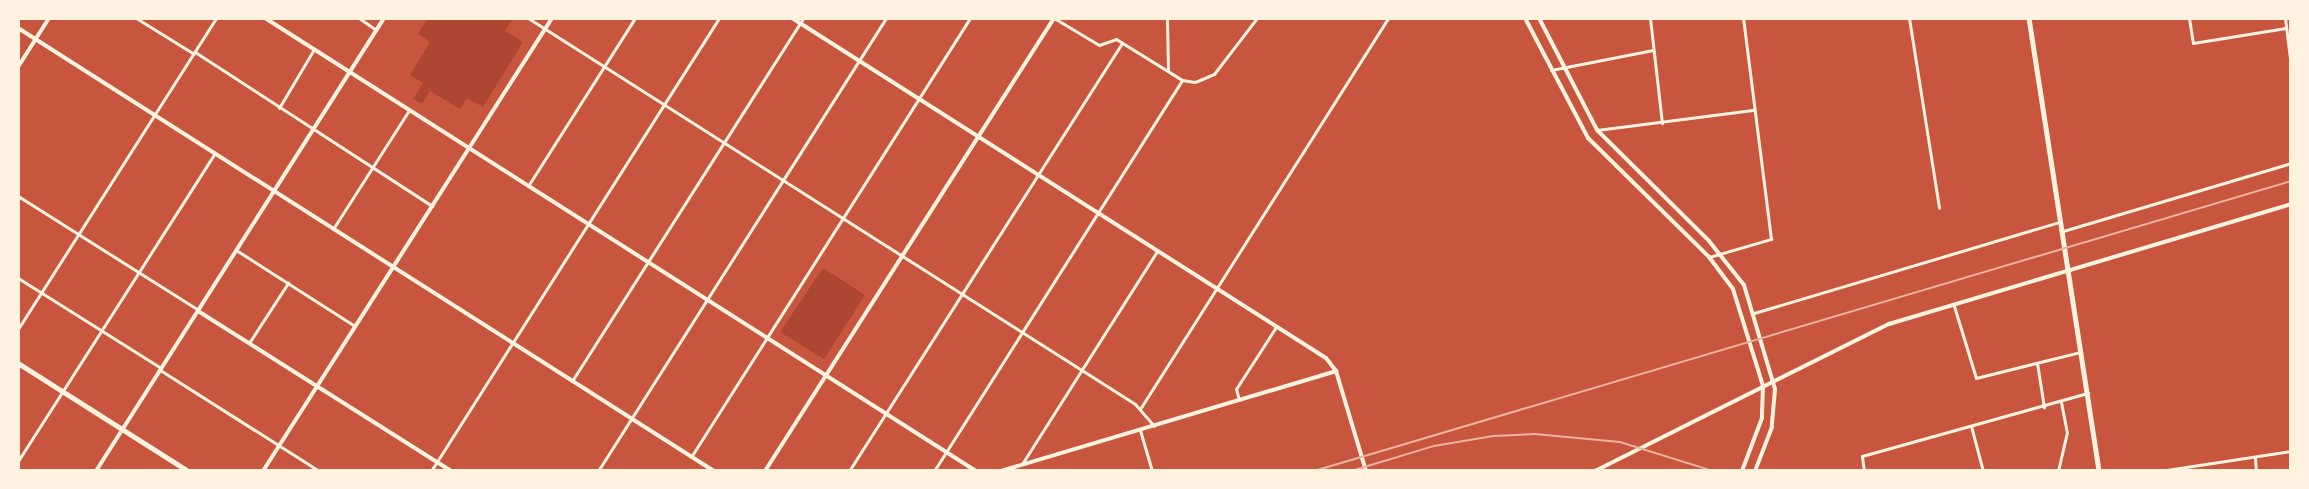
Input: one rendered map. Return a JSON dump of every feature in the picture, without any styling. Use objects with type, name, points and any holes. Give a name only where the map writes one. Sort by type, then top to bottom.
[{"type":"main road","points":[[2029,18],[2070,270],[2099,471]]},
{"type":"main road","points":[[18,363],[188,471]]},
{"type":"street","points":[[18,66],[49,18]]},
{"type":"street","points":[[136,18],[432,206]]},
{"type":"street","points":[[18,329],[216,18]]},
{"type":"street","points":[[266,18],[976,471]]},
{"type":"street","points":[[358,18],[376,30]]},
{"type":"street","points":[[96,471],[384,18]]},
{"type":"street","points":[[528,18],[1081,370],[1140,409],[1154,426]]},
{"type":"street","points":[[263,471],[552,18]]},
{"type":"street","points":[[528,186],[635,18]]},
{"type":"street","points":[[430,471],[719,18]]},
{"type":"street","points":[[792,18],[1326,358],[1336,371],[1366,471]]},
{"type":"street","points":[[572,381],[803,18]]},
{"type":"street","points":[[598,471],[886,18]]},
{"type":"street","points":[[691,457],[970,18]]},
{"type":"street","points":[[765,471],[1054,18],[1099,45],[1116,39],[1182,80],[1195,82],[1214,74],[1257,18]]},
{"type":"street","points":[[1167,18],[1168,71]]},
{"type":"street","points":[[1140,409],[1388,18]]},
{"type":"street","points":[[1526,18],[1583,132],[1598,151],[1709,257],[1732,289],[1762,386],[1762,418],[1742,471]]},
{"type":"street","points":[[1539,18],[1597,130],[1723,255],[1741,279],[1754,313],[1773,380],[1772,427],[1755,471]]},
{"type":"street","points":[[1650,18],[1662,123]]},
{"type":"street","points":[[1709,257],[1723,255],[1771,239],[1743,18]]},
{"type":"street","points":[[1910,18],[1939,208]]},
{"type":"street","points":[[2189,18],[2193,43],[2286,28]]},
{"type":"street","points":[[2285,18],[2291,66]]},
{"type":"street","points":[[18,28],[714,471]]},
{"type":"street","points":[[849,471],[1122,43]]},
{"type":"street","points":[[279,108],[314,49]]},
{"type":"street","points":[[1551,70],[1564,65],[1653,50]]},
{"type":"street","points":[[934,471],[1182,80]]},
{"type":"street","points":[[333,229],[409,110]]},
{"type":"street","points":[[1597,130],[1753,110]]},
{"type":"street","points":[[18,461],[214,153]]},
{"type":"street","points":[[2062,231],[2291,163]]},
{"type":"street","points":[[18,196],[451,471]]},
{"type":"street","points":[[1596,471],[1773,380],[1889,324],[2291,204]]},
{"type":"street","points":[[1754,313],[2061,222]]},
{"type":"street","points":[[236,250],[355,326]]},
{"type":"street","points":[[1021,465],[1157,251]]},
{"type":"street","points":[[18,278],[319,471]]},
{"type":"street","points":[[249,343],[288,283]]},
{"type":"street","points":[[1954,306],[1977,378],[2082,352]]},
{"type":"street","points":[[1239,400],[1236,389],[1276,326]]},
{"type":"street","points":[[2037,363],[2044,407]]},
{"type":"street","points":[[1001,471],[1336,371]]},
{"type":"street","points":[[1864,471],[1862,456],[2088,393]]},
{"type":"street","points":[[2058,471],[2067,433],[2061,402]]},
{"type":"street","points":[[1971,426],[1983,471]]},
{"type":"street","points":[[1140,430],[1152,471]]},
{"type":"street","points":[[2160,471],[2291,451]]},
{"type":"street","points":[[2255,458],[2256,471]]},
{"type":"street","points":[[2206,464],[2207,471]]},
{"type":"shaded area","points":[[428,18],[512,20],[505,31],[523,42],[483,107],[467,98],[460,109],[430,91],[422,104],[413,99],[423,83],[410,75],[430,42],[418,34]]},
{"type":"shaded area","points":[[823,268],[865,295],[824,359],[780,332]]},
{"type":"railway","points":[[1314,471],[2291,181]]},
{"type":"railway","points":[[1351,471],[1434,446],[1493,436],[1535,434],[1620,442],[1713,471]]}]
